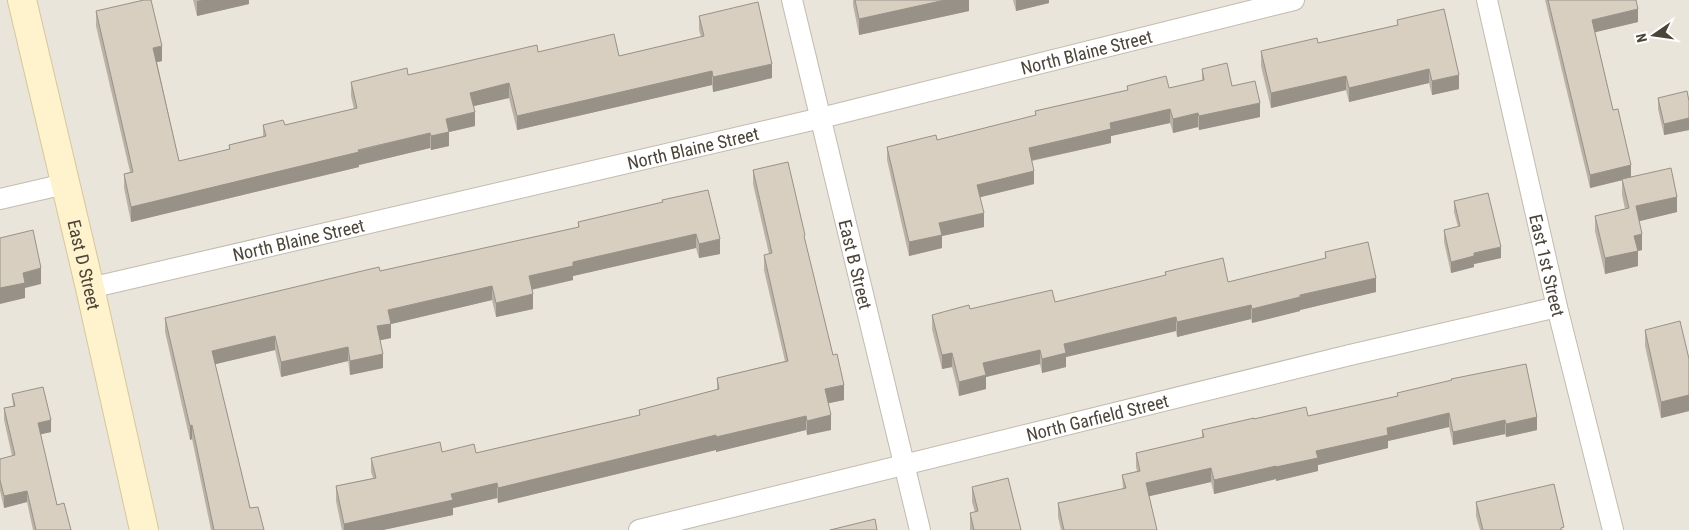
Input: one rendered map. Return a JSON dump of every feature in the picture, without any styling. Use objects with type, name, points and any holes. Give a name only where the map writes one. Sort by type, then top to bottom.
[{"type":"street","name":"East D Street","points":[[22,0],[90,288],[144,530]]},
{"type":"street","name":"East B Street","points":[[792,0],[920,530]]},
{"type":"street","name":"North Blaine Street","points":[[90,288],[821,118],[1294,0]]},
{"type":"street","name":"East 1st Street","points":[[1487,0],[1557,307],[1613,530]]},
{"type":"street","points":[[0,199],[65,184]]},
{"type":"street","name":"North Garfield Street","points":[[639,530],[1330,360],[1557,307]]},
{"type":"shaded area","points":[[0,0],[1689,0],[1689,530],[0,530]]},
{"type":"building","points":[[151,0],[162,46],[153,48],[179,161],[230,149],[229,145],[266,136],[263,125],[283,120],[285,125],[357,108],[351,82],[407,68],[408,75],[537,45],[538,52],[614,34],[619,56],[704,36],[699,16],[758,2],[772,64],[713,77],[712,71],[517,116],[509,83],[470,93],[475,112],[446,119],[449,132],[431,136],[430,133],[131,207],[124,174],[133,172],[96,11]]},
{"type":"building","points":[[855,0],[945,0],[859,19]]},
{"type":"building","points":[[1548,0],[1636,0],[1638,9],[1592,20],[1613,110],[1618,109],[1631,165],[1590,175]]},
{"type":"building","points":[[1444,9],[1459,75],[1432,81],[1429,69],[1349,88],[1346,76],[1271,93],[1261,51],[1317,38],[1318,43],[1398,25],[1397,20]]},
{"type":"building","points":[[1227,63],[1232,86],[1255,81],[1260,103],[1199,116],[1198,113],[1173,119],[1170,109],[1110,123],[1111,129],[1029,148],[1034,171],[977,185],[984,213],[939,223],[942,235],[909,242],[887,147],[936,135],[937,140],[1036,115],[1035,111],[1128,90],[1127,86],[1166,76],[1169,88],[1204,80],[1202,69]]},
{"type":"building","points":[[1687,91],[1689,118],[1664,124],[1658,98]]},
{"type":"building","points":[[788,162],[833,355],[837,354],[844,385],[825,389],[831,415],[807,421],[806,416],[716,437],[716,435],[498,488],[497,483],[451,494],[453,500],[344,524],[336,486],[376,478],[371,458],[440,442],[442,452],[474,444],[476,453],[640,415],[639,410],[719,389],[717,378],[788,361],[764,255],[772,253],[753,170]]},
{"type":"building","points":[[1671,168],[1677,197],[1636,206],[1642,234],[1634,236],[1638,251],[1605,258],[1595,216],[1629,208],[1622,179]]},
{"type":"building","points":[[708,190],[720,239],[699,244],[696,234],[573,262],[573,266],[529,276],[533,294],[496,303],[492,286],[388,310],[391,324],[377,326],[383,354],[350,361],[348,347],[281,362],[275,336],[212,351],[250,508],[258,507],[264,530],[214,530],[192,425],[190,426],[165,318],[379,267],[380,271],[579,227],[578,222]]},
{"type":"building","points":[[1488,193],[1501,247],[1474,253],[1474,256],[1451,262],[1444,230],[1460,226],[1454,201]]},
{"type":"building","points":[[33,230],[41,268],[23,273],[25,283],[0,288],[0,238]]},
{"type":"building","points":[[1368,242],[1376,278],[1300,295],[1300,297],[1252,309],[1251,305],[1177,322],[1176,317],[1064,344],[1066,353],[1042,359],[1040,350],[983,363],[986,375],[959,382],[952,353],[942,355],[932,315],[969,305],[970,309],[1052,290],[1055,302],[1166,275],[1165,272],[1223,258],[1228,282],[1326,258],[1325,252]]},
{"type":"building","points":[[1680,321],[1689,359],[1689,395],[1661,402],[1645,330]]},
{"type":"building","points":[[1526,364],[1537,417],[1506,424],[1505,420],[1453,432],[1449,413],[1387,428],[1388,435],[1316,451],[1318,458],[1214,480],[1211,468],[1146,483],[1157,530],[1064,530],[1058,503],[1126,488],[1122,475],[1140,471],[1136,453],[1204,437],[1202,430],[1254,418],[1306,407],[1308,416],[1398,396],[1397,393],[1451,379]]},
{"type":"building","points":[[43,387],[51,420],[38,423],[57,505],[64,503],[71,530],[36,530],[27,491],[4,496],[0,480],[0,459],[15,455],[4,408],[15,406],[12,394]]},
{"type":"building","points":[[1008,478],[1021,530],[974,530],[970,513],[978,511],[972,487]]},
{"type":"building","points":[[1554,484],[1564,527],[1561,530],[1483,530],[1476,502]]},
{"type":"building","points":[[875,519],[877,530],[830,530]]}]
